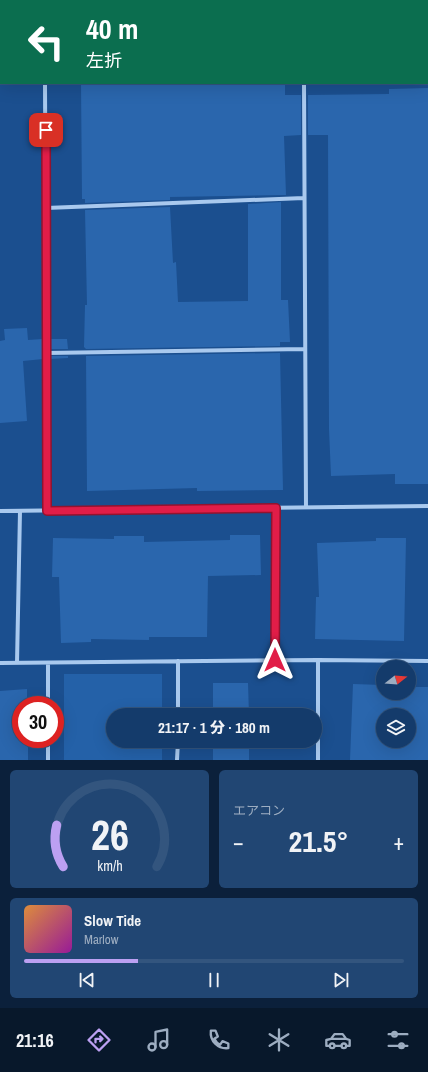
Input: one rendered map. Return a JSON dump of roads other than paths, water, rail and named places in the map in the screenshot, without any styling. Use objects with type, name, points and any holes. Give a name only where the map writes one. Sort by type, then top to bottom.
[{"type":"street","points":[[46,84],[47,511]]},
{"type":"street","points":[[304,84],[306,507]]},
{"type":"street","points":[[46,208],[304,198]]},
{"type":"street","points":[[47,353],[305,349]]},
{"type":"street","points":[[0,511],[428,506]]},
{"type":"street","points":[[275,660],[276,508]]},
{"type":"street","points":[[17,663],[20,511]]},
{"type":"street","points":[[0,663],[275,660],[428,661]]},
{"type":"street","points":[[318,660],[318,760]]},
{"type":"street","points":[[178,661],[178,708]]},
{"type":"street","points":[[48,663],[48,696]]},
{"type":"street","points":[[48,748],[48,760]]},
{"type":"street","points":[[177,760],[178,748]]}]
